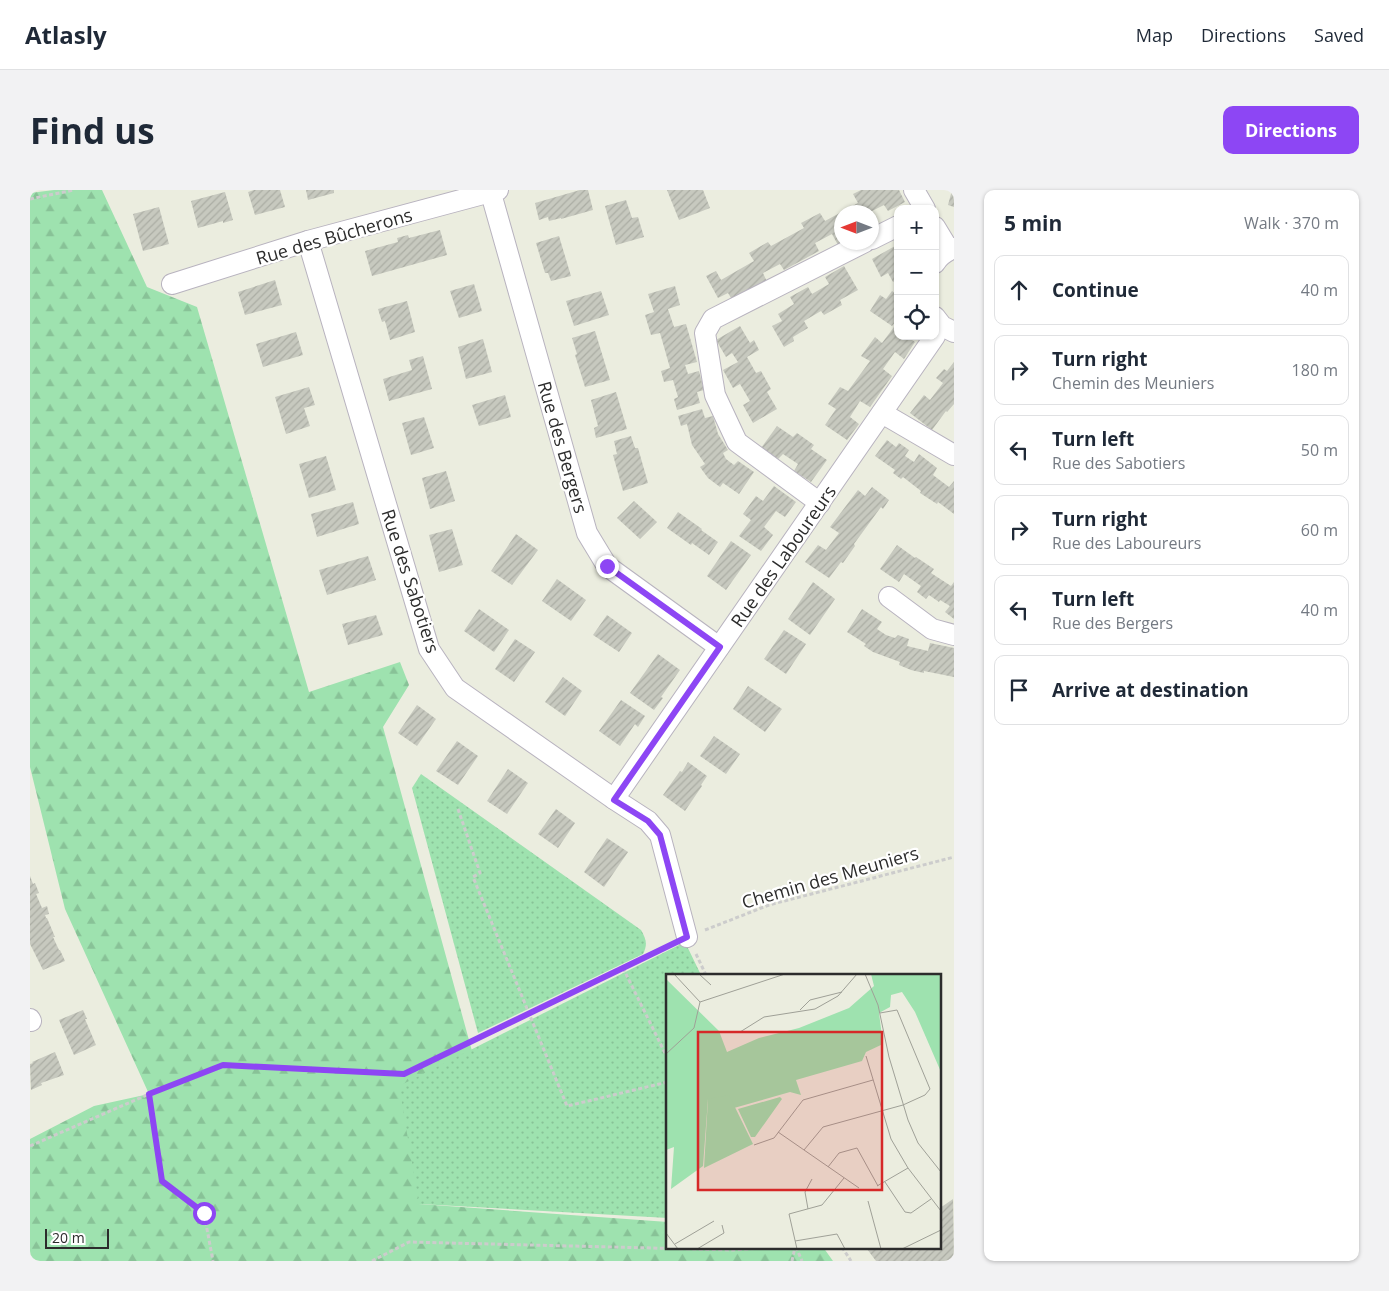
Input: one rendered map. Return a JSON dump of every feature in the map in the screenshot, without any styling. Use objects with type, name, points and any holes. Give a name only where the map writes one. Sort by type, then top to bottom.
[{"type":"street","points":[[914,190],[923,205]]},
{"type":"street","name":"Rue des Bûcherons","points":[[172,284],[308,241],[493,191]]},
{"type":"street","name":"Rue des Bergers","points":[[493,191],[588,533],[607,566],[720,647]]},
{"type":"street","points":[[879,236],[894,228]]},
{"type":"street","points":[[939,237],[946,254]]},
{"type":"street","name":"Rue des Sabotiers","points":[[308,241],[429,649],[455,688],[614,800],[648,821],[660,835],[687,937]]},
{"type":"street","points":[[820,503],[737,442],[715,395],[705,333],[713,319],[849,250]]},
{"type":"street","name":"Rue des Laboureurs","points":[[614,800],[940,329]]},
{"type":"street","points":[[882,413],[954,455]]},
{"type":"street","points":[[889,597],[932,629],[954,635]]},
{"type":"path","points":[[30,200],[74,190]]},
{"type":"path","points":[[458,809],[480,873],[473,877],[567,1106],[666,1082]]},
{"type":"path","name":"Chemin des Meuniers","points":[[30,1146],[149,1094],[223,1065],[404,1074],[687,937],[769,905],[954,858]]},
{"type":"path","points":[[687,937],[706,974]]},
{"type":"path","points":[[623,968],[666,1055]]},
{"type":"path","points":[[149,1094],[162,1181],[204,1213],[213,1261]]},
{"type":"path","points":[[372,1261],[409,1242],[733,1250],[761,1248]]},
{"type":"path","points":[[792,1261],[795,1248]]},
{"type":"path","points":[[796,1248],[802,1261]]},
{"type":"path","points":[[843,1248],[851,1261]]},
{"type":"green space","points":[[54,190],[102,190],[147,287],[197,307],[309,692],[400,662],[409,685],[383,727],[472,1051],[419,1204],[666,1222],[666,1248],[824,1248],[833,1261],[30,1261],[30,1139],[94,1106],[149,1094],[65,909],[30,767],[30,193]]},
{"type":"green space","points":[[421,774],[641,930],[646,942],[643,954],[478,1033],[412,788]]},
{"type":"green space","points":[[685,942],[701,974],[666,974],[666,1218],[419,1204],[399,1086]]},
{"type":"building","points":[[254,190],[280,190],[285,207],[255,215],[248,192]]},
{"type":"building","points":[[306,190],[334,190],[334,193],[308,200]]},
{"type":"building","points":[[580,190],[588,190],[593,210],[561,219],[549,221],[548,217],[539,220],[535,203]]},
{"type":"building","points":[[667,190],[703,190],[710,208],[679,220]]},
{"type":"building","points":[[861,190],[899,190],[905,202],[894,205],[894,208],[888,211],[884,205],[879,208],[879,205],[854,205],[858,203],[853,194]]},
{"type":"building","points":[[952,190],[954,190],[954,207],[948,205]]},
{"type":"building","points":[[225,192],[233,220],[198,228],[191,201]]},
{"type":"building","points":[[626,200],[632,218],[638,217],[644,237],[616,245],[605,206]]},
{"type":"building","points":[[159,207],[169,244],[143,251],[133,214]]},
{"type":"building","points":[[820,213],[825,221],[834,216],[834,238],[832,234],[815,243],[819,251],[784,270],[780,264],[763,273],[768,284],[734,303],[728,293],[718,298],[706,276],[716,271],[721,280],[754,261],[749,253],[768,242],[771,246],[804,228],[801,223]]},
{"type":"building","points":[[440,230],[447,255],[372,276],[365,251],[398,242],[397,238],[408,235],[409,238]]},
{"type":"building","points":[[559,236],[571,276],[551,281],[548,273],[545,273],[536,243]]},
{"type":"building","points":[[894,247],[894,281],[888,273],[881,277],[872,259]]},
{"type":"building","points":[[844,266],[858,290],[840,300],[842,305],[824,315],[821,311],[804,321],[808,328],[793,337],[794,341],[784,347],[772,326],[782,321],[778,314],[794,304],[790,297],[808,287],[812,294],[829,284],[825,277]]},
{"type":"building","points":[[275,280],[282,305],[245,315],[238,292]]},
{"type":"building","points":[[474,284],[482,311],[459,318],[450,291]]},
{"type":"building","points":[[675,286],[680,305],[668,309],[674,327],[686,324],[697,362],[685,365],[688,374],[699,371],[704,390],[697,392],[700,403],[677,410],[674,399],[678,397],[673,380],[664,382],[661,371],[670,368],[660,333],[651,335],[645,315],[654,312],[648,294]]},
{"type":"building","points":[[601,291],[609,315],[574,326],[566,301]]},
{"type":"building","points":[[892,291],[894,292],[894,324],[892,326],[870,311],[880,295],[886,299]]},
{"type":"building","points":[[407,301],[415,332],[390,340],[385,321],[382,322],[378,309]]},
{"type":"building","points":[[740,326],[750,343],[754,340],[759,350],[747,357],[756,373],[761,371],[771,389],[767,392],[777,409],[753,423],[743,405],[750,401],[740,384],[733,388],[723,370],[738,362],[732,353],[726,357],[716,340]]},
{"type":"building","points":[[894,327],[894,340],[912,340],[915,342],[904,359],[895,352],[883,369],[892,376],[870,407],[860,401],[850,417],[859,424],[847,440],[825,425],[836,409],[828,404],[840,387],[848,391],[870,361],[861,356],[875,337],[882,343]]},
{"type":"building","points":[[595,331],[610,380],[585,387],[572,338]]},
{"type":"building","points":[[296,332],[303,355],[263,367],[256,344]]},
{"type":"building","points":[[483,339],[492,372],[466,379],[458,347]]},
{"type":"building","points":[[423,356],[432,389],[389,401],[383,379],[412,370],[409,360]]},
{"type":"building","points":[[954,362],[954,404],[946,411],[932,430],[910,413],[924,395],[930,400],[943,383],[936,378],[944,369],[947,371]]},
{"type":"building","points":[[309,387],[315,405],[304,408],[310,426],[286,434],[275,397]]},
{"type":"building","points":[[616,392],[627,429],[596,438],[594,428],[598,426],[591,400]]},
{"type":"building","points":[[505,395],[511,417],[479,426],[472,405]]},
{"type":"building","points":[[702,409],[705,418],[713,416],[718,434],[728,450],[723,453],[726,459],[734,465],[738,461],[754,472],[739,494],[723,483],[720,487],[708,478],[700,467],[705,464],[692,445],[687,424],[681,426],[678,416]]},
{"type":"building","points":[[424,417],[434,448],[411,455],[402,423]]},
{"type":"building","points":[[777,426],[793,437],[797,433],[814,445],[811,449],[827,460],[811,482],[794,471],[798,464],[783,454],[778,459],[761,448]]},
{"type":"building","points":[[631,436],[635,448],[638,448],[648,483],[623,491],[613,455],[617,454],[614,441]]},
{"type":"building","points":[[887,440],[896,447],[899,443],[909,450],[905,456],[914,462],[919,454],[937,468],[933,475],[949,487],[954,481],[954,514],[938,502],[937,504],[920,493],[921,491],[903,477],[901,479],[893,473],[895,470],[875,456]]},
{"type":"building","points":[[326,456],[336,490],[309,498],[299,464]]},
{"type":"building","points":[[446,471],[455,501],[430,509],[422,478]]},
{"type":"building","points":[[774,486],[796,502],[785,517],[776,511],[764,527],[773,535],[761,551],[739,536],[751,520],[743,514],[756,496],[763,501]]},
{"type":"building","points":[[872,487],[889,500],[883,509],[881,507],[854,544],[855,546],[843,563],[841,562],[829,578],[805,562],[818,545],[826,550],[839,533],[830,527],[858,490],[865,496]]},
{"type":"building","points":[[634,501],[657,522],[640,539],[617,518]]},
{"type":"building","points":[[353,502],[359,524],[317,537],[311,514]]},
{"type":"building","points":[[678,512],[718,542],[709,555],[667,528]]},
{"type":"building","points":[[452,529],[463,565],[439,572],[429,535]]},
{"type":"building","points":[[516,534],[538,550],[512,585],[491,571]]},
{"type":"building","points":[[731,541],[751,555],[726,590],[707,576]]},
{"type":"building","points":[[897,545],[934,569],[931,573],[951,586],[954,582],[954,619],[945,612],[950,606],[940,600],[939,602],[929,595],[926,599],[917,592],[921,586],[904,574],[899,582],[880,569]]},
{"type":"building","points":[[368,556],[376,580],[327,595],[319,570]]},
{"type":"building","points":[[557,579],[586,600],[571,621],[542,601]]},
{"type":"building","points":[[813,582],[835,599],[810,635],[788,619]]},
{"type":"building","points":[[479,609],[509,630],[494,652],[464,631]]},
{"type":"building","points":[[862,609],[882,622],[877,629],[886,635],[895,638],[898,635],[909,639],[907,646],[928,651],[930,643],[954,648],[954,677],[911,670],[899,665],[900,662],[873,652],[864,646],[866,644],[847,632]]},
{"type":"building","points":[[376,615],[383,635],[348,645],[342,624]]},
{"type":"building","points":[[607,615],[632,633],[619,652],[593,635]]},
{"type":"building","points":[[784,630],[806,644],[786,674],[764,659]]},
{"type":"building","points":[[515,639],[535,652],[514,682],[495,669]]},
{"type":"building","points":[[658,654],[680,670],[654,710],[630,693]]},
{"type":"building","points":[[563,677],[582,691],[565,716],[545,702]]},
{"type":"building","points":[[748,686],[782,709],[765,732],[733,709]]},
{"type":"building","points":[[621,700],[645,716],[638,727],[635,724],[620,746],[599,731]]},
{"type":"building","points":[[417,705],[436,719],[417,746],[398,733]]},
{"type":"building","points":[[714,736],[740,754],[726,774],[700,756]]},
{"type":"building","points":[[457,741],[478,756],[458,785],[436,771]]},
{"type":"building","points":[[688,762],[707,776],[685,811],[663,795]]},
{"type":"building","points":[[508,769],[528,783],[507,814],[487,801]]},
{"type":"building","points":[[556,809],[575,823],[558,848],[538,834]]},
{"type":"building","points":[[607,838],[628,852],[604,887],[584,872]]},
{"type":"building","points":[[30,876],[39,893],[36,894],[42,908],[47,906],[49,914],[45,915],[65,961],[43,970],[30,944]]},
{"type":"building","points":[[83,1010],[96,1045],[74,1055],[59,1020]]},
{"type":"building","points":[[55,1052],[64,1075],[41,1083],[42,1085],[31,1090],[30,1064]]},
{"type":"building","points":[[953,1199],[954,1261],[876,1261],[867,1249],[942,1248],[942,1207]]},
{"type":"route","points":[[204,1213],[162,1181],[149,1094],[223,1065],[404,1074],[687,937],[660,835],[648,821],[614,800],[720,647],[607,566]]}]
